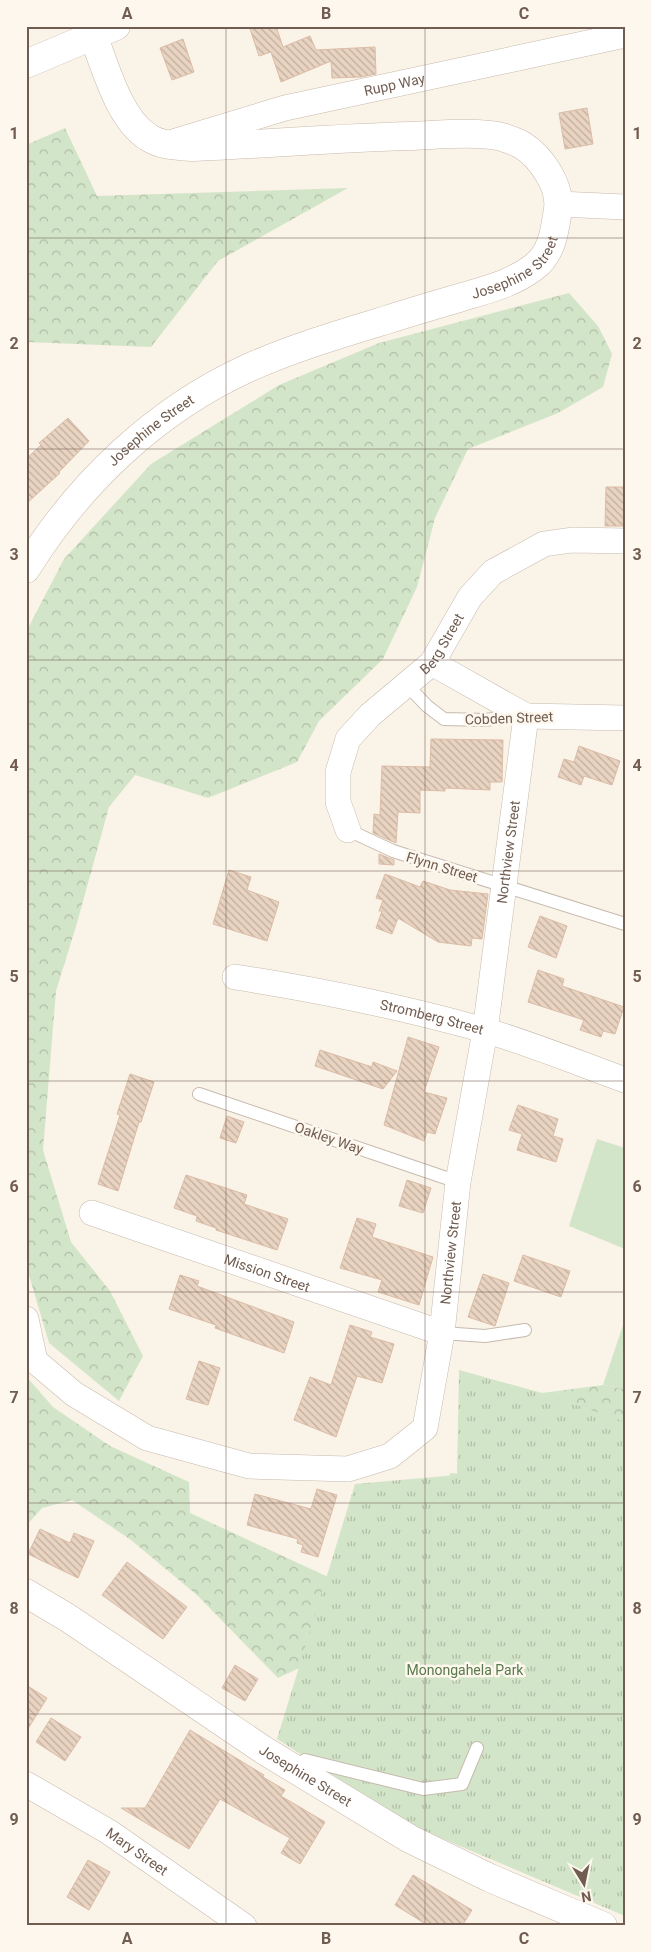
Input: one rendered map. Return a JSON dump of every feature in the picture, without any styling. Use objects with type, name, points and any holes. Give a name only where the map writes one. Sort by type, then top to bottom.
[{"type":"street","points":[[26,64],[104,31]]},
{"type":"street","name":"Josephine Street","points":[[26,569],[54,528],[85,489],[118,455],[155,424],[207,390],[246,369],[280,354],[345,332],[506,284],[536,266],[553,242],[559,204],[553,183],[540,162],[522,145],[500,137],[483,135],[418,135],[193,148],[166,144],[149,138],[134,126],[123,107],[104,31]]},
{"type":"street","name":"Rupp Way","points":[[166,144],[285,108],[625,35]]},
{"type":"street","points":[[559,204],[625,207]]},
{"type":"street","name":"Berg Street","points":[[348,830],[338,802],[338,772],[348,739],[370,715],[432,663],[470,597],[493,572],[544,544],[572,540],[625,541]]},
{"type":"street","points":[[432,663],[526,716]]},
{"type":"street","name":"Cobden Street","points":[[526,716],[625,718]]},
{"type":"street","name":"Northview Street","points":[[26,1319],[35,1361],[74,1394],[147,1438],[249,1466],[348,1470],[390,1456],[425,1428],[442,1333],[458,1182],[485,1031],[526,716]]},
{"type":"street","name":"Stromberg Street","points":[[234,977],[303,987],[352,997],[485,1031],[625,1080]]},
{"type":"street","name":"Mission Street","points":[[92,1213],[442,1333]]},
{"type":"street","name":"Josephine Street","points":[[26,1593],[68,1618],[265,1751],[410,1840],[490,1878],[603,1926]]},
{"type":"street","name":"Mary Street","points":[[26,1784],[109,1832],[244,1926]]},
{"type":"lane","name":"Cobden Street","points":[[406,684],[427,706],[444,719],[484,720],[526,716]]},
{"type":"lane","name":"Flynn Street","points":[[348,830],[393,852],[625,924]]},
{"type":"lane","name":"Oakley Way","points":[[199,1094],[458,1182]]},
{"type":"lane","points":[[442,1333],[486,1336],[525,1330]]},
{"type":"lane","points":[[305,1760],[423,1789],[462,1784],[477,1748]]},
{"type":"green space","points":[[65,128],[97,196],[348,188],[218,261],[151,347],[26,342],[26,145]]},
{"type":"green space","points":[[569,293],[598,326],[612,354],[603,387],[558,413],[468,449],[435,518],[417,587],[383,659],[319,721],[297,762],[208,798],[135,775],[109,807],[56,991],[43,1150],[71,1242],[110,1291],[143,1356],[119,1401],[49,1343],[26,1265],[26,632],[64,559],[151,464],[279,385],[379,343]]},
{"type":"green space","points":[[597,1139],[625,1148],[625,1249],[569,1226]]},
{"type":"green space","points":[[625,1319],[625,1389],[603,1385]]},
{"type":"green space","name":"Monongahela Park","points":[[459,1370],[542,1393],[625,1422],[625,1916],[410,1825],[277,1739],[355,1484],[457,1475]]},
{"type":"green space","points":[[26,1376],[53,1407],[110,1446],[189,1482],[190,1513],[326,1576],[432,1553],[450,1473],[530,1478],[542,1393],[603,1385],[625,1389],[625,1668],[306,1665],[278,1678],[197,1595],[131,1540],[72,1500],[42,1508],[26,1526]]},
{"type":"building","points":[[249,26],[276,26],[283,47],[310,36],[316,50],[375,47],[376,74],[361,77],[332,78],[331,61],[281,82],[271,52],[259,56]]},
{"type":"building","points":[[183,39],[194,72],[172,80],[160,48]]},
{"type":"building","points":[[587,108],[593,144],[565,149],[559,113]]},
{"type":"building","points":[[68,418],[89,441],[60,473],[26,504],[26,459],[41,445],[39,443]]},
{"type":"building","points":[[606,487],[624,487],[623,526],[605,526]]},
{"type":"building","points":[[431,739],[503,740],[502,782],[490,782],[490,790],[445,788],[445,791],[420,790],[420,813],[398,812],[396,843],[373,833],[374,814],[380,815],[382,766],[430,767]]},
{"type":"building","points":[[579,746],[620,761],[612,785],[584,776],[581,785],[558,777],[564,759],[574,762]]},
{"type":"building","points":[[379,854],[394,860],[394,865],[379,864]]},
{"type":"building","points":[[229,870],[251,877],[247,890],[279,902],[267,941],[213,924]]},
{"type":"building","points":[[385,874],[420,887],[423,881],[450,890],[488,894],[482,939],[472,938],[471,946],[438,942],[398,918],[392,934],[376,928],[382,911],[379,911],[383,900],[376,898]]},
{"type":"building","points":[[540,916],[567,926],[556,958],[528,947]]},
{"type":"building","points":[[538,970],[564,979],[562,986],[624,1007],[615,1034],[603,1031],[601,1037],[580,1030],[584,1020],[528,1002]]},
{"type":"building","points":[[408,1037],[439,1047],[424,1092],[447,1098],[435,1134],[427,1132],[424,1141],[384,1125]]},
{"type":"building","points":[[320,1050],[372,1067],[373,1062],[397,1071],[383,1089],[315,1066]]},
{"type":"building","points":[[130,1074],[154,1082],[141,1122],[139,1122],[118,1191],[98,1184],[120,1115],[117,1114]]},
{"type":"building","points":[[518,1105],[558,1119],[553,1136],[563,1139],[556,1162],[517,1150],[522,1134],[509,1130]]},
{"type":"building","points":[[227,1116],[244,1122],[236,1143],[220,1138]]},
{"type":"building","points":[[186,1175],[247,1195],[244,1204],[288,1219],[277,1250],[216,1230],[216,1228],[196,1221],[197,1216],[174,1208]]},
{"type":"building","points":[[407,1180],[431,1188],[423,1213],[399,1206]]},
{"type":"building","points":[[357,1218],[376,1224],[372,1237],[433,1257],[419,1305],[378,1292],[382,1280],[340,1268]]},
{"type":"building","points":[[523,1255],[570,1271],[561,1297],[514,1281]]},
{"type":"building","points":[[483,1274],[509,1283],[495,1326],[468,1317]]},
{"type":"building","points":[[180,1275],[199,1281],[197,1286],[294,1322],[284,1353],[215,1328],[216,1325],[169,1309]]},
{"type":"building","points":[[350,1325],[372,1332],[370,1337],[394,1344],[382,1383],[357,1376],[336,1437],[294,1420],[310,1377],[331,1385]]},
{"type":"building","points":[[199,1361],[220,1368],[208,1405],[186,1399]]},
{"type":"building","points":[[317,1489],[337,1495],[318,1557],[301,1552],[303,1545],[297,1543],[298,1539],[247,1525],[255,1494],[311,1509]]},
{"type":"building","points":[[40,1529],[70,1543],[74,1533],[94,1541],[78,1578],[28,1554]]},
{"type":"building","points":[[127,1562],[187,1607],[163,1639],[102,1595]]},
{"type":"building","points":[[235,1665],[258,1679],[245,1701],[222,1688]]},
{"type":"building","points":[[26,1685],[47,1698],[26,1732]]},
{"type":"building","points":[[51,1718],[81,1737],[65,1761],[36,1742]]},
{"type":"building","points":[[190,1730],[264,1775],[263,1777],[285,1790],[281,1796],[325,1822],[300,1864],[281,1853],[290,1838],[220,1799],[189,1849],[121,1808],[145,1808]]},
{"type":"building","points":[[88,1860],[110,1872],[89,1910],[67,1897]]},
{"type":"building","points":[[413,1875],[472,1910],[462,1926],[429,1926],[395,1905]]}]
